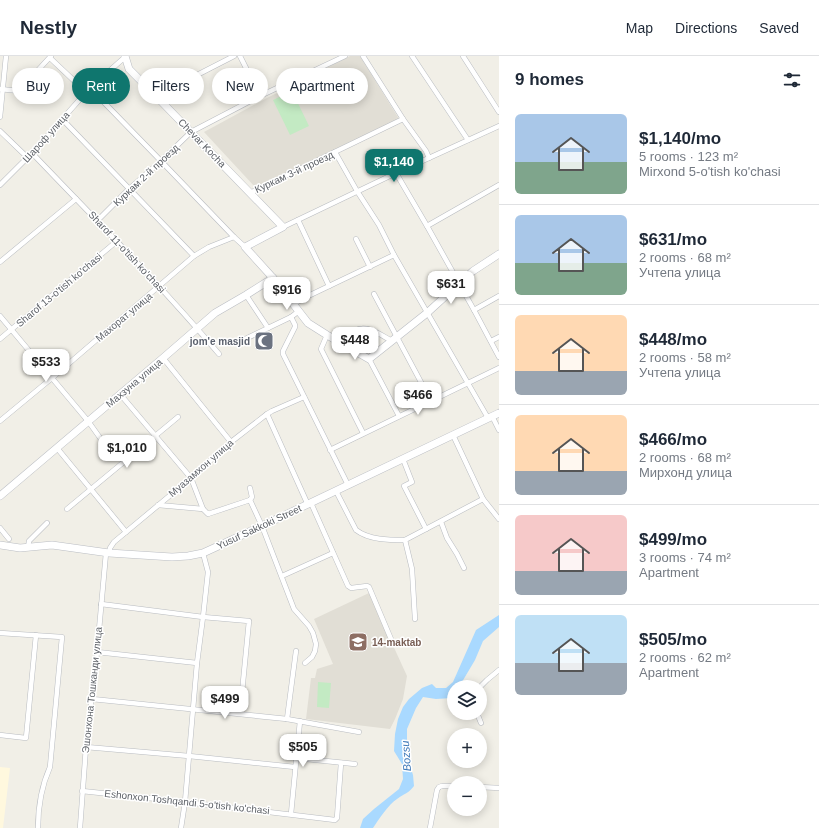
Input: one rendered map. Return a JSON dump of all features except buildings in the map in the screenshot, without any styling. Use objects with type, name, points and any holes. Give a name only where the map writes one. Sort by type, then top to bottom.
[{"type":"street","points":[[0,117],[6,56]]},
{"type":"street","name":"Chevar Kocha","points":[[126,56],[129,69],[138,78]]},
{"type":"street","name":"Шароф улица","points":[[113,68],[126,56]]},
{"type":"street","points":[[204,71],[234,56]]},
{"type":"street","points":[[240,56],[246,68]]},
{"type":"street","name":"Куркам 2-й проезд","points":[[268,92],[345,56]]},
{"type":"street","points":[[363,56],[403,120],[426,151],[429,158]]},
{"type":"street","points":[[412,56],[468,140]]},
{"type":"street","points":[[463,56],[499,112]]},
{"type":"street","points":[[2,89],[19,91],[50,57],[72,76]]},
{"type":"street","name":"Шароф улица","points":[[0,185],[28,158],[75,104]]},
{"type":"street","points":[[102,104],[161,161],[245,247],[273,278],[308,323],[369,358],[399,416]]},
{"type":"street","name":"Chevar Kocha","points":[[164,104],[283,227]]},
{"type":"street","name":"Куркам 2-й проезд","points":[[98,220],[129,189],[191,132],[245,104]]},
{"type":"street","points":[[62,119],[194,256]]},
{"type":"street","name":"Куркам 3-й проезд","points":[[250,192],[403,120]]},
{"type":"street","points":[[245,247],[357,191],[499,126]]},
{"type":"street","points":[[0,131],[28,158]]},
{"type":"street","points":[[335,152],[378,224],[427,313],[499,430]]},
{"type":"street","name":"Sharof 11-o'tish ko'chasi","points":[[32,153],[98,220],[219,354]]},
{"type":"street","points":[[396,173],[499,357]]},
{"type":"street","points":[[427,226],[499,185]]},
{"type":"street","points":[[0,262],[76,199]]},
{"type":"street","points":[[298,220],[329,286]]},
{"type":"street","name":"Махорат улица","points":[[0,421],[194,256],[209,246],[234,237]]},
{"type":"street","points":[[356,239],[370,267]]},
{"type":"street","name":"Sharof 13-o'tish ko'chasi","points":[[0,339],[117,241]]},
{"type":"street","points":[[369,358],[427,313],[473,272],[499,254]]},
{"type":"street","points":[[294,304],[394,255]]},
{"type":"street","name":"Махзуна улица","points":[[0,496],[215,312],[273,278]]},
{"type":"street","points":[[374,294],[394,339],[430,401]]},
{"type":"street","points":[[246,295],[268,328]]},
{"type":"street","points":[[474,310],[499,296]]},
{"type":"street","points":[[239,342],[291,317],[299,311]]},
{"type":"street","points":[[0,316],[88,421],[103,442]]},
{"type":"street","points":[[291,317],[295,327],[283,351],[283,354],[348,485]]},
{"type":"street","points":[[344,344],[355,332],[362,329],[367,329],[394,339]]},
{"type":"street","points":[[327,335],[321,349],[363,433]]},
{"type":"street","points":[[491,341],[499,336]]},
{"type":"street","points":[[163,358],[231,442]]},
{"type":"street","points":[[330,450],[499,368]]},
{"type":"street","points":[[120,394],[191,478],[203,510],[208,514],[250,500]]},
{"type":"street","name":"Муазамхон улица","points":[[108,553],[114,542],[191,478],[231,442],[267,414],[304,397]]},
{"type":"street","name":"Yusuf Sakkoki Street","points":[[0,545],[14,548],[28,548],[52,545],[108,553],[180,557],[192,556],[203,553],[262,526],[499,413]]},
{"type":"street","points":[[267,414],[348,586],[351,588],[369,587],[391,639]]},
{"type":"street","points":[[67,509],[178,417]]},
{"type":"street","points":[[453,435],[483,499],[499,519]]},
{"type":"street","points":[[57,448],[126,532]]},
{"type":"street","points":[[403,459],[412,482],[404,486],[426,529]]},
{"type":"street","points":[[250,488],[252,497],[250,500],[262,526],[294,609],[309,626],[313,633],[316,644],[315,651],[312,657],[305,663]]},
{"type":"street","points":[[336,491],[356,530],[360,533],[382,539],[405,540],[483,499]]},
{"type":"street","points":[[158,505],[203,510]]},
{"type":"street","points":[[441,522],[447,538],[464,568]]},
{"type":"street","points":[[28,548],[29,541],[47,523]]},
{"type":"street","points":[[0,528],[9,539]]},
{"type":"street","points":[[405,540],[412,568],[415,618]]},
{"type":"street","name":"Эшонхона Тошканди улица","points":[[80,828],[86,747],[108,553]]},
{"type":"street","points":[[181,828],[185,802],[197,663],[208,572],[203,553]]},
{"type":"street","points":[[282,576],[333,553]]},
{"type":"street","points":[[102,604],[203,617],[249,621],[240,713]]},
{"type":"street","points":[[0,633],[62,637],[50,767],[45,778],[38,816],[38,828]]},
{"type":"street","points":[[0,735],[26,738],[36,635]]},
{"type":"street","points":[[287,719],[296,651]]},
{"type":"street","points":[[97,652],[197,663]]},
{"type":"street","points":[[487,680],[499,670]]},
{"type":"street","points":[[92,699],[240,713],[287,719],[359,732]]},
{"type":"street","points":[[291,814],[300,722]]},
{"type":"street","points":[[86,747],[295,767]]},
{"type":"street","points":[[296,758],[355,764]]},
{"type":"street","name":"Eshonxon Toshqandi 5-o'tish ko'chasi","points":[[82,791],[337,819],[341,763]]},
{"type":"street","points":[[430,828],[438,787],[447,786]]},
{"type":"street","points":[[487,787],[499,788]]},
{"type":"shaded area","points":[[350,56],[360,56],[367,68],[326,68]]},
{"type":"shaded area","points":[[368,69],[399,119],[255,187],[204,132],[256,104],[268,104],[268,97],[276,93],[276,104],[368,104]]},
{"type":"shaded area","name":"14-maktab","points":[[369,593],[407,676],[403,699],[390,729],[306,719],[311,678],[315,678],[317,669],[333,664],[314,619]]},
{"type":"shaded area","points":[[0,767],[10,768],[3,828],[0,828]]},
{"type":"green space","points":[[276,99],[276,104],[298,104],[309,126],[290,135],[273,100]]},
{"type":"green space","points":[[362,334],[366,334],[377,342],[377,346],[374,350],[369,351],[358,344],[358,338]]},
{"type":"green space","points":[[318,682],[331,683],[329,708],[317,707]]},
{"type":"water","name":"Bozsu","points":[[499,615],[499,627],[483,641],[475,660],[463,680],[454,680],[476,630]]},
{"type":"water","name":"Bozsu","points":[[432,684],[436,688],[447,687],[447,698],[436,699],[423,697],[416,708],[407,729],[407,756],[413,775],[414,786],[390,805],[373,828],[360,828],[363,819],[399,789],[403,779],[402,764],[394,751],[398,719],[403,707],[409,699],[422,688]]},
{"type":"place","name":"jom'e masjid","points":[[264,341]]},
{"type":"place","name":"14-maktab","points":[[358,642]]}]
